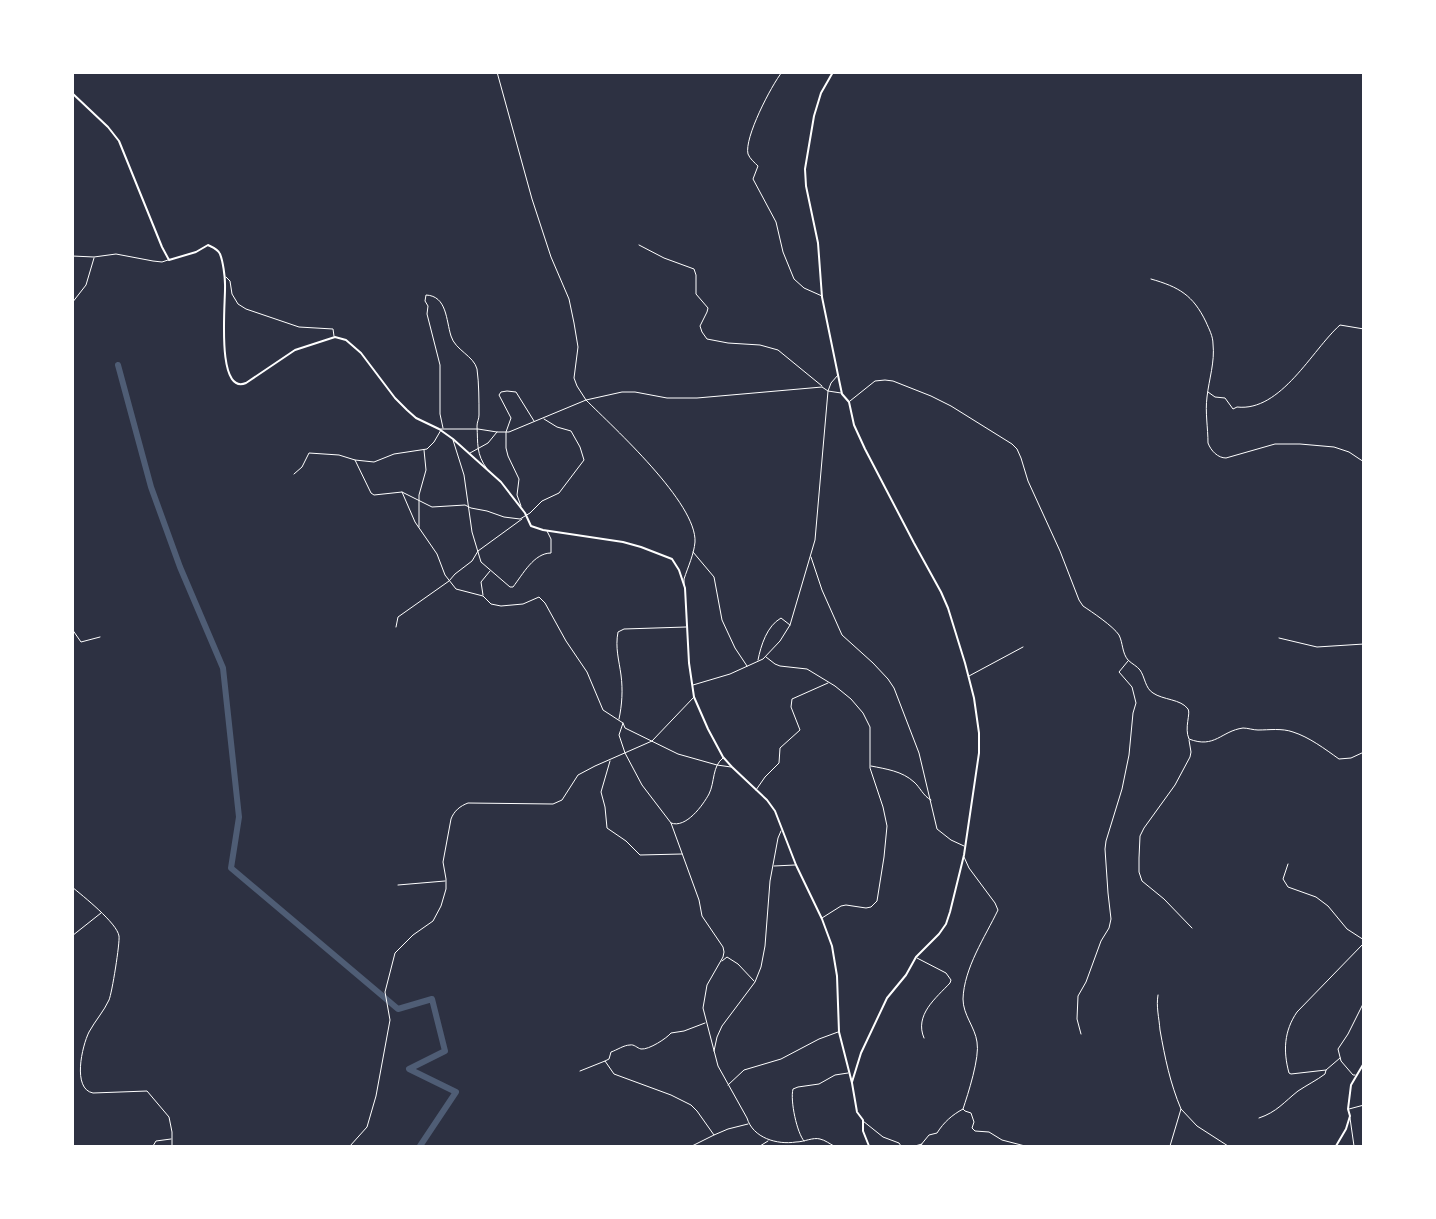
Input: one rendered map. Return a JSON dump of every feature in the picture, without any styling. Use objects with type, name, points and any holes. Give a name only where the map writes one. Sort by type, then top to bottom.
[{"type":"main road","points":[[834,72],[821,93],[814,116],[805,169],[806,186],[818,243],[822,297],[842,394],[849,402],[854,425],[865,449],[941,592],[958,638],[974,698],[979,753],[964,856],[946,924],[922,954],[916,957],[906,975],[887,998],[861,1053],[852,1083]]},
{"type":"main road","points":[[72,93],[108,127],[119,141],[162,248],[169,260],[196,252],[208,245],[220,254],[224,275],[224,351],[229,372],[236,384],[246,383],[295,350],[335,337],[346,340],[361,353],[406,410],[416,418],[441,429],[501,482],[525,514],[531,526],[565,534],[623,542],[659,553],[674,562],[680,572],[685,588],[689,663],[694,697],[723,757],[775,810],[781,830],[822,919],[832,946],[837,976],[838,1032],[852,1083],[857,1112],[863,1120],[863,1131],[869,1146]]},
{"type":"main road","points":[[1336,1146],[1346,1129],[1350,1116],[1348,1109],[1351,1085],[1363,1065]]},
{"type":"street","points":[[497,72],[532,199],[551,257],[569,300],[578,348],[574,378],[586,400],[664,481],[686,513],[693,529],[695,542],[684,578],[685,588]]},
{"type":"street","points":[[782,72],[763,102],[748,146],[750,157],[758,166],[753,179],[776,222],[783,252],[794,279],[804,288],[822,297]]},
{"type":"street","points":[[639,245],[664,258],[694,269],[696,275],[696,294],[708,308],[700,326],[708,339],[728,343],[760,345],[783,352],[822,387],[828,391],[842,394]]},
{"type":"street","points":[[72,256],[94,257],[110,254],[162,262],[169,260]]},
{"type":"street","points":[[72,303],[86,285],[94,257]]},
{"type":"street","points":[[224,275],[230,281],[232,294],[238,304],[246,309],[299,326],[333,328],[335,337]]},
{"type":"street","points":[[1151,279],[1172,286],[1189,295],[1203,315],[1211,333],[1213,358],[1206,400],[1210,450],[1221,458],[1231,457],[1275,444],[1300,444],[1334,447],[1349,452],[1364,462]]},
{"type":"street","points":[[294,474],[302,467],[309,452],[339,455],[355,460],[374,462],[394,454],[430,447],[434,442],[441,429],[440,365],[427,314],[426,295],[435,296],[440,300],[450,327],[451,337],[458,348],[476,367],[480,416],[477,426],[477,449],[481,461],[488,470]]},
{"type":"street","points":[[1208,391],[1215,397],[1225,398],[1233,410],[1236,407],[1246,408],[1255,405],[1284,388],[1340,325],[1364,329]]},
{"type":"street","points":[[692,685],[730,674],[765,657],[780,641],[790,625],[811,556],[816,530],[828,391],[831,382],[838,375]]},
{"type":"street","points":[[849,402],[875,381],[893,381],[952,406],[1012,444],[1022,458],[1028,481],[1060,551],[1079,600],[1083,606],[1118,633],[1129,661],[1140,670],[1147,686],[1153,693],[1188,709],[1186,733],[1189,739],[1190,757],[1179,779],[1140,836],[1139,872],[1142,881],[1164,899],[1192,928]]},
{"type":"street","points":[[441,429],[513,431],[586,400],[622,392],[635,392],[667,398],[697,398],[822,387]]},
{"type":"street","points":[[525,514],[517,496],[518,479],[507,453],[506,432],[511,418],[499,395],[501,392],[516,392],[534,421]]},
{"type":"street","points":[[396,627],[398,617],[449,581],[472,561],[478,551],[525,514],[559,493],[584,460],[572,431],[557,427],[543,418]]},
{"type":"street","points":[[470,453],[488,443],[497,432]]},
{"type":"street","points":[[453,439],[465,480],[472,532],[481,562],[510,587],[513,586],[536,558],[551,554],[547,530]]},
{"type":"street","points":[[457,452],[462,448]]},
{"type":"street","points":[[419,528],[418,500],[426,472],[424,449]]},
{"type":"street","points":[[355,460],[371,493],[374,495],[402,492],[432,507],[468,506],[504,517],[520,519],[525,514]]},
{"type":"street","points":[[402,492],[409,511],[437,554],[443,572],[456,588],[483,596],[491,604],[501,606],[523,604],[539,597],[545,603],[587,672],[603,710],[623,723],[625,728],[678,754],[716,765],[732,767]]},
{"type":"street","points":[[693,552],[714,578],[722,620],[735,648],[747,666]]},
{"type":"street","points":[[811,556],[822,590],[842,635],[873,663],[894,688],[919,753],[937,829],[951,840],[965,847]]},
{"type":"street","points":[[483,596],[481,582],[491,570]]},
{"type":"street","points":[[758,661],[766,636],[775,623],[781,618],[790,625]]},
{"type":"street","points":[[619,720],[622,693],[617,657],[618,632],[624,629],[686,626]]},
{"type":"street","points":[[72,629],[82,642],[100,636]]},
{"type":"street","points":[[1279,638],[1317,647],[1364,644]]},
{"type":"street","points":[[968,676],[1022,647]]},
{"type":"street","points":[[765,657],[780,666],[807,669],[829,682],[851,699],[869,722],[870,765],[887,826],[877,901],[866,908],[841,906],[822,919]]},
{"type":"street","points":[[1080,1034],[1078,996],[1086,982],[1102,941],[1110,928],[1111,919],[1105,849],[1122,789],[1136,703],[1132,687],[1119,672],[1129,661]]},
{"type":"street","points":[[756,790],[765,777],[779,763],[780,748],[800,730],[791,707],[792,699],[829,682]]},
{"type":"street","points":[[350,1146],[367,1127],[376,1096],[390,1020],[385,992],[391,972],[393,956],[413,935],[433,921],[442,906],[446,889],[443,862],[453,814],[468,803],[553,804],[562,800],[578,775],[652,741],[694,697]]},
{"type":"street","points":[[623,723],[619,735],[625,753],[642,785],[671,823],[700,900],[702,916],[723,946],[724,952],[721,962],[707,985],[703,1008],[716,1057]]},
{"type":"street","points":[[1189,739],[1198,742],[1215,741],[1245,728],[1252,730],[1282,730],[1292,732],[1324,748],[1339,759],[1351,758],[1364,752]]},
{"type":"street","points":[[671,823],[677,824],[685,821],[700,806],[710,791],[716,765],[723,757]]},
{"type":"street","points":[[610,760],[601,792],[607,828],[626,841],[640,854],[682,854]]},
{"type":"street","points":[[870,765],[898,772],[908,777],[931,800]]},
{"type":"street","points":[[781,830],[768,898],[763,962],[755,982],[722,1026],[716,1039],[714,1051],[728,1085],[749,1124],[757,1133],[769,1140],[784,1143],[819,1139],[834,1146]]},
{"type":"street","points":[[920,1146],[929,1135],[937,1133],[942,1124],[963,1109],[978,1049],[977,1041],[966,1015],[963,998],[974,958],[998,910],[996,903],[969,868],[964,856]]},
{"type":"street","points":[[1288,864],[1283,879],[1288,887],[1316,897],[1328,906],[1347,929],[1364,940]]},
{"type":"street","points":[[773,866],[796,865]]},
{"type":"street","points":[[398,885],[446,881]]},
{"type":"street","points":[[72,887],[101,913],[119,934],[110,999],[93,1025],[84,1045],[80,1073],[83,1087],[90,1093],[147,1090],[169,1117],[172,1146]]},
{"type":"street","points":[[72,936],[101,913]]},
{"type":"street","points":[[1326,1070],[1291,1074],[1289,1072],[1285,1050],[1290,1022],[1297,1012],[1364,943]]},
{"type":"street","points":[[721,962],[727,957],[738,964],[755,982]]},
{"type":"street","points":[[916,957],[946,973],[951,980],[934,999],[922,1021],[921,1032],[924,1038]]},
{"type":"street","points":[[1158,995],[1156,1006],[1164,1053],[1172,1086],[1181,1109],[1197,1126],[1228,1146]]},
{"type":"street","points":[[1356,1075],[1353,1076],[1340,1058],[1338,1049],[1364,1002]]},
{"type":"street","points":[[580,1071],[609,1059],[611,1052],[628,1045],[641,1049],[646,1048],[664,1040],[671,1033],[684,1031],[706,1022]]},
{"type":"street","points":[[728,1085],[744,1070],[781,1059],[819,1038],[838,1032]]},
{"type":"street","points":[[1259,1118],[1271,1114],[1278,1109],[1300,1090],[1325,1074],[1326,1070],[1340,1058]]},
{"type":"street","points":[[605,1061],[614,1074],[671,1095],[690,1105],[700,1115],[714,1135]]},
{"type":"street","points":[[804,1141],[801,1137],[794,1110],[793,1090],[798,1087],[819,1084],[834,1075],[849,1073]]},
{"type":"street","points":[[1348,1109],[1364,1105]]},
{"type":"street","points":[[963,1109],[971,1113],[974,1122],[972,1128],[975,1130],[989,1132],[1002,1140],[1025,1146]]},
{"type":"street","points":[[1170,1146],[1181,1109]]},
{"type":"street","points":[[1350,1116],[1354,1146]]},
{"type":"street","points":[[863,1120],[883,1137],[899,1143],[900,1146]]},
{"type":"street","points":[[692,1146],[728,1128],[749,1124]]},
{"type":"street","points":[[153,1146],[156,1141],[172,1139]]},
{"type":"street","points":[[760,1146],[769,1140]]},
{"type":"street","points":[[915,1146],[922,1144]]},
{"type":"waterway","points":[[118,365],[151,487],[180,567],[223,668],[239,817],[231,868],[398,1009],[432,999],[445,1051],[409,1069],[456,1092],[420,1146]]}]
